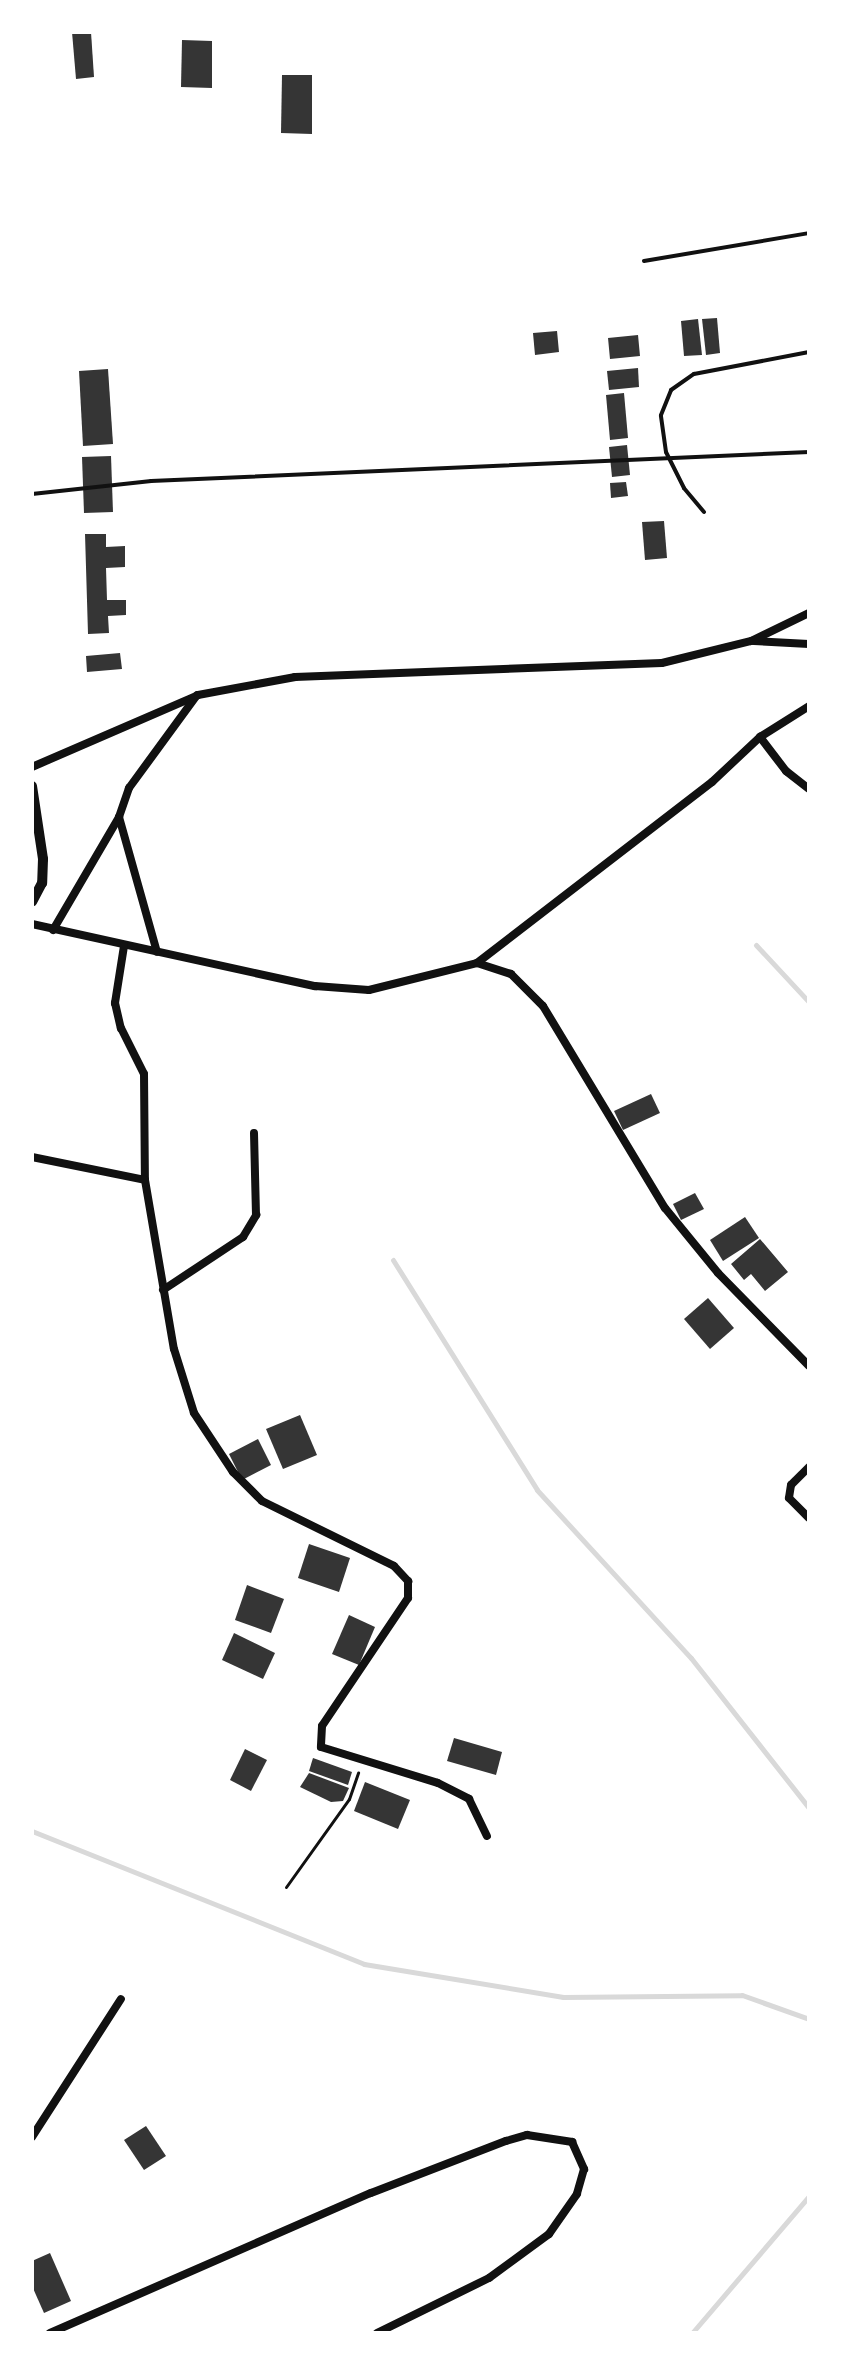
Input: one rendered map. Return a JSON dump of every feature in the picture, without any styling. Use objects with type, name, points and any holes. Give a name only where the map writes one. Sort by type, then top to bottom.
[{"type":"street","points":[[32,767],[198,695],[295,677],[662,663],[751,641],[809,613]]},
{"type":"street","points":[[751,641],[809,644]]},
{"type":"street","points":[[53,930],[119,817],[144,764],[198,695]]},
{"type":"street","points":[[32,924],[315,986],[369,990],[477,963],[712,782],[760,737],[809,706]]},
{"type":"street","points":[[760,737],[786,771],[809,789]]},
{"type":"street","points":[[32,786],[43,859],[42,883],[32,902]]},
{"type":"street","points":[[119,817],[157,952]]},
{"type":"street","points":[[124,946],[115,1003],[121,1028],[144,1074],[145,1180],[174,1349],[194,1413],[233,1472],[262,1501],[394,1566],[408,1581],[408,1598],[318,1736],[321,1747],[438,1783],[469,1799],[487,1836]]},
{"type":"street","points":[[477,963],[511,974],[543,1006],[665,1208],[718,1273],[809,1366]]},
{"type":"street","points":[[163,1290],[243,1237],[256,1215],[254,1133]]},
{"type":"street","points":[[32,1157],[145,1180]]},
{"type":"street","points":[[809,1467],[791,1485],[789,1498],[809,1518]]},
{"type":"street","points":[[32,2137],[121,1999]]},
{"type":"street","points":[[50,2333],[371,2193],[506,2141],[540,2135],[572,2142],[584,2169],[577,2194],[549,2234],[489,2278],[377,2333]]},
{"type":"street","points":[[73,2323],[78,2333]]},
{"type":"lane","points":[[644,261],[809,233]]},
{"type":"lane","points":[[704,512],[684,488],[669,459],[661,415],[671,390],[694,374],[809,352]]},
{"type":"lane","points":[[32,494],[151,481],[809,452]]},
{"type":"path","points":[[286,1887],[349,1799],[362,1761]]},
{"type":"building","points":[[72,32],[91,32],[94,77],[76,79]]},
{"type":"building","points":[[182,40],[212,41],[212,88],[181,87]]},
{"type":"building","points":[[282,75],[312,75],[312,134],[281,133]]},
{"type":"building","points":[[717,318],[720,353],[706,355],[702,319]]},
{"type":"building","points":[[698,319],[702,355],[684,356],[681,321]]},
{"type":"building","points":[[557,331],[559,352],[535,355],[533,333]]},
{"type":"building","points":[[638,335],[640,356],[610,359],[608,338]]},
{"type":"building","points":[[638,368],[639,387],[609,390],[607,371]]},
{"type":"building","points":[[108,369],[113,444],[83,446],[79,371]]},
{"type":"building","points":[[624,393],[628,438],[610,440],[606,395]]},
{"type":"building","points":[[627,445],[630,475],[612,477],[609,447]]},
{"type":"building","points":[[111,456],[113,512],[84,513],[82,457]]},
{"type":"building","points":[[626,482],[628,496],[611,498],[610,483]]},
{"type":"building","points":[[664,521],[667,558],[645,560],[642,522]]},
{"type":"building","points":[[85,534],[106,534],[106,547],[125,546],[125,567],[106,568],[107,600],[126,600],[126,615],[108,616],[109,633],[88,634]]},
{"type":"building","points":[[120,653],[122,669],[87,672],[86,656]]},
{"type":"building","points":[[651,1094],[660,1113],[623,1130],[614,1111]]},
{"type":"building","points":[[695,1193],[704,1209],[681,1220],[673,1204]]},
{"type":"building","points":[[745,1217],[759,1238],[723,1261],[710,1240]]},
{"type":"building","points":[[760,1239],[788,1272],[765,1291],[751,1274],[744,1280],[731,1264]]},
{"type":"building","points":[[708,1298],[734,1328],[710,1349],[684,1319]]},
{"type":"building","points":[[300,1415],[317,1455],[283,1469],[266,1429]]},
{"type":"building","points":[[258,1439],[271,1465],[242,1480],[229,1454]]},
{"type":"building","points":[[309,1544],[350,1558],[339,1592],[298,1578]]},
{"type":"building","points":[[247,1585],[284,1599],[271,1633],[235,1620]]},
{"type":"building","points":[[349,1615],[375,1627],[359,1665],[332,1654]]},
{"type":"building","points":[[234,1633],[275,1653],[263,1679],[222,1660]]},
{"type":"building","points":[[454,1738],[502,1752],[496,1775],[447,1761]]},
{"type":"building","points":[[245,1749],[267,1760],[251,1791],[230,1780]]},
{"type":"building","points":[[313,1758],[352,1772],[348,1785],[309,1771]]},
{"type":"building","points":[[309,1773],[349,1788],[343,1801],[331,1802],[300,1787]]},
{"type":"building","points":[[365,1782],[410,1800],[398,1829],[354,1811]]},
{"type":"building","points":[[146,2126],[166,2156],[144,2170],[124,2140]]},
{"type":"building","points":[[50,2253],[71,2301],[44,2313],[32,2286],[32,2261]]},
{"type":"waterway","points":[[756,945],[809,1002]]},
{"type":"waterway","points":[[393,1260],[537,1490],[691,1658],[809,1808]]},
{"type":"waterway","points":[[32,1831],[364,1964],[563,1997],[742,1995],[809,2019]]},
{"type":"waterway","points":[[692,2333],[809,2196]]}]
